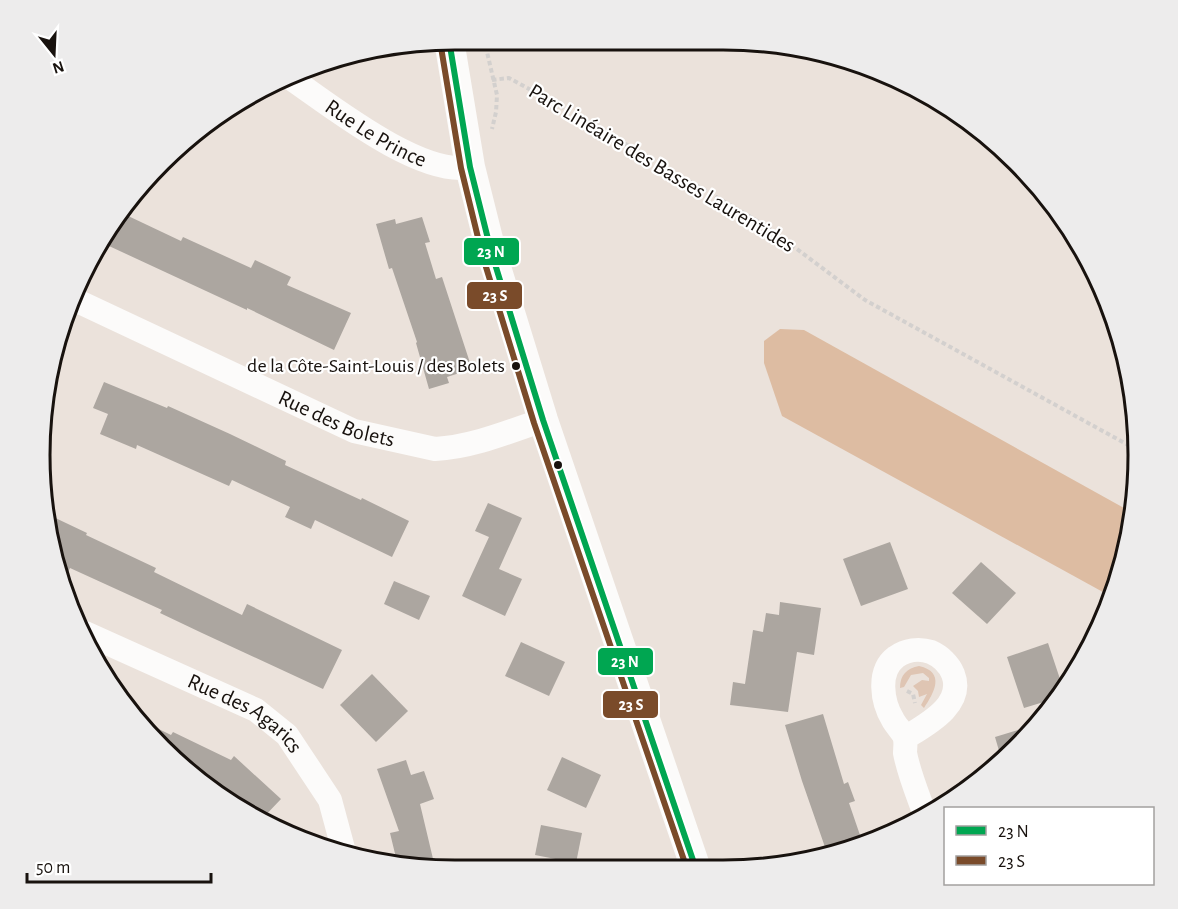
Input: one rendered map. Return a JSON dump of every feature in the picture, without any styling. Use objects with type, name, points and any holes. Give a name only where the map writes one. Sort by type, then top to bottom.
[{"type":"street","points":[[450,50],[470,167],[491,250],[543,420],[693,860]]},
{"type":"street","name":"Rue Le Prince","points":[[296,82],[356,123],[404,151],[434,164],[458,169],[470,167]]},
{"type":"street","name":"Rue des Bolets","points":[[79,302],[354,431],[435,449],[472,443],[543,420]]},
{"type":"street","name":"Rue des Agarics","points":[[92,636],[256,710],[287,735],[330,800],[342,843]]},
{"type":"street","points":[[905,738],[907,760],[922,807]]},
{"type":"path","points":[[486,50],[497,104],[491,133]]},
{"type":"path","name":"Parc Linéaire des Basses Laurentides","points":[[492,80],[509,78],[574,114],[766,226],[865,300],[1128,445]]},
{"type":"shaded area","points":[[780,329],[804,330],[1125,508],[1115,559],[1104,593],[782,416],[764,363],[764,341]]},
{"type":"shaded area","points":[[919,666],[933,673],[935,678],[934,690],[924,708],[921,705],[927,694],[919,697],[918,691],[913,686],[922,680],[929,681],[923,673],[911,675],[904,687],[900,688],[901,679],[905,673]]},
{"type":"building","points":[[128,216],[181,241],[183,237],[251,268],[255,260],[291,277],[287,285],[351,313],[334,350],[109,246]]},
{"type":"building","points":[[422,217],[430,242],[425,243],[436,279],[442,277],[472,369],[447,377],[449,383],[429,389],[417,342],[392,268],[389,269],[376,224],[395,219],[396,224]]},
{"type":"building","points":[[104,382],[167,408],[168,406],[230,434],[286,461],[285,465],[409,521],[392,557],[315,520],[311,529],[285,517],[290,507],[232,480],[229,486],[137,445],[136,449],[100,434],[108,414],[93,408]]},
{"type":"building","points":[[488,503],[522,518],[499,569],[522,579],[505,616],[462,596],[489,537],[475,531]]},
{"type":"building","points":[[55,518],[156,568],[154,572],[242,615],[247,604],[342,650],[323,689],[160,613],[162,610],[70,568],[68,572]]},
{"type":"building","points":[[890,542],[908,589],[861,606],[843,559]]},
{"type":"building","points":[[981,562],[1016,593],[987,624],[952,593]]},
{"type":"building","points":[[394,581],[430,596],[419,620],[384,604]]},
{"type":"building","points":[[780,602],[821,608],[814,655],[797,652],[788,712],[730,705],[733,682],[745,684],[753,630],[763,632],[766,613],[779,615]]},
{"type":"building","points":[[521,642],[565,662],[549,696],[505,676]]},
{"type":"building","points":[[1048,643],[1060,680],[1044,702],[1024,708],[1007,657]]},
{"type":"building","points":[[372,674],[408,711],[376,742],[340,705]]},
{"type":"building","points":[[823,714],[844,784],[848,782],[855,801],[849,803],[860,836],[825,847],[785,725]]},
{"type":"building","points":[[155,727],[171,735],[173,732],[231,760],[234,756],[281,799],[267,814],[252,805],[208,776]]},
{"type":"building","points":[[1022,729],[999,751],[995,737]]},
{"type":"building","points":[[562,757],[601,775],[586,808],[547,790]]},
{"type":"building","points":[[406,760],[411,775],[424,771],[434,799],[420,804],[433,859],[395,855],[390,833],[399,831],[377,769]]},
{"type":"building","points":[[541,825],[582,833],[577,860],[561,860],[535,855]]},
{"type":"transit line","points":[[441,50],[461,168],[482,254],[534,423],[684,860]]},
{"type":"transit line","points":[[451,50],[470,167],[491,251],[543,420],[693,860]]},
{"type":"place","name":"de la Côte-Saint-Louis / des Bolets","points":[[516,366]]}]
